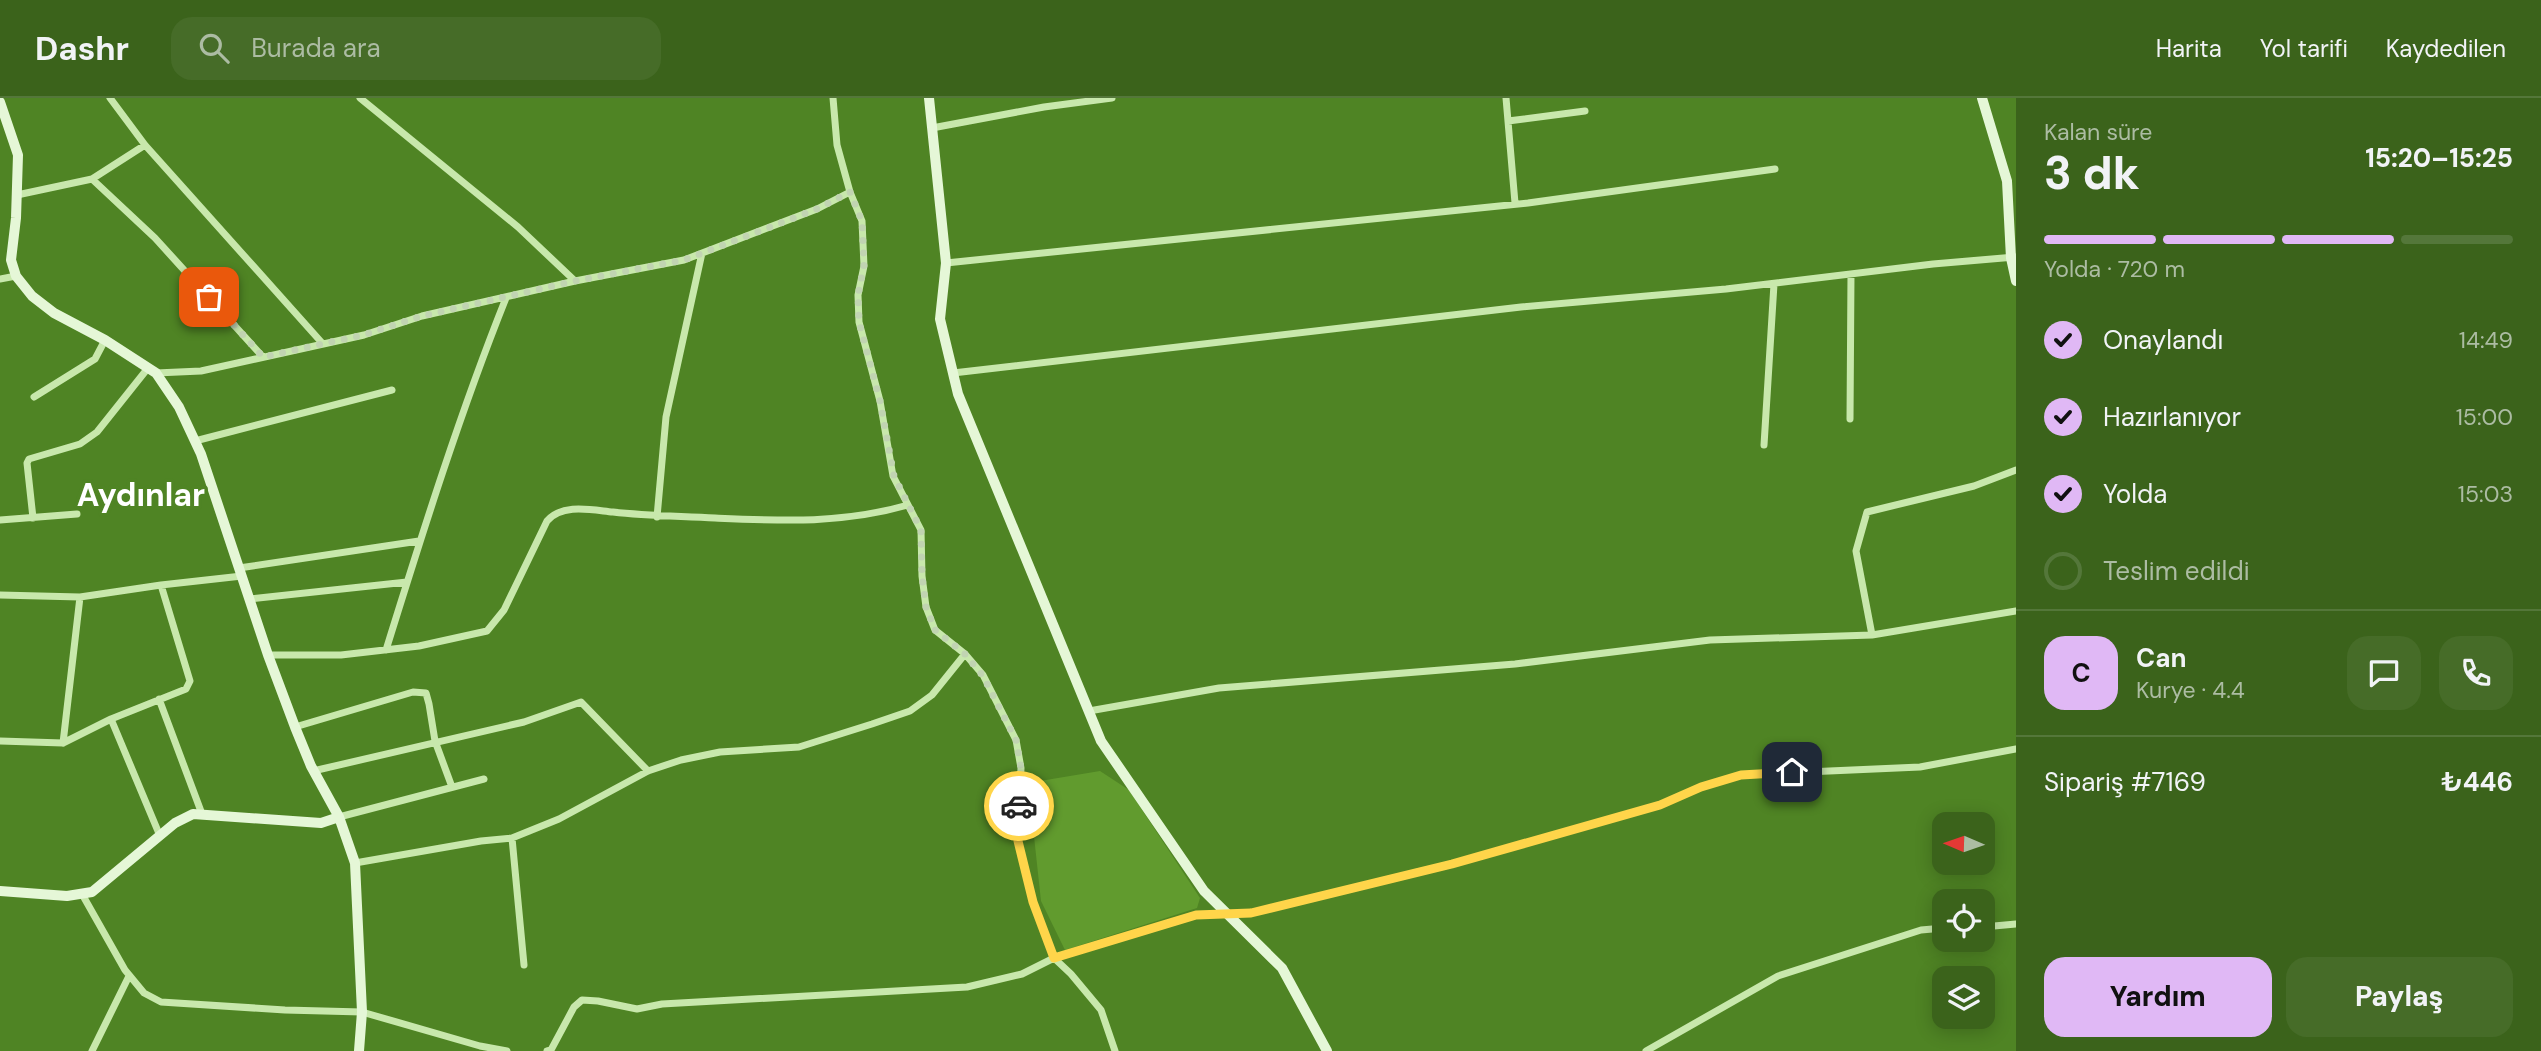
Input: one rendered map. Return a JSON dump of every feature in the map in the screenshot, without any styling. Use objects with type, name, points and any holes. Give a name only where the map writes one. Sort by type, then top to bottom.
[{"type":"street","points":[[110,98],[145,145],[323,344]]},
{"type":"street","points":[[360,98],[518,228],[575,281]]},
{"type":"street","points":[[833,98],[838,145],[850,192],[862,221],[864,265],[858,295],[859,322],[880,401],[894,476],[921,530],[926,607],[935,630],[965,654],[983,676],[1016,740],[1021,768],[1018,841],[1033,902],[1054,958],[1072,974],[1101,1010],[1115,1051]]},
{"type":"street","points":[[929,98],[946,263],[940,318],[958,394],[1101,741],[1204,891],[1282,968],[1327,1051]]},
{"type":"street","points":[[932,128],[1044,107],[1112,98]]},
{"type":"street","points":[[1506,98],[1515,204]]},
{"type":"street","points":[[1982,98],[2007,181],[2016,281]]},
{"type":"street","points":[[0,102],[3,118],[18,156],[11,260],[16,276],[32,296],[54,313],[152,370],[179,407],[195,441],[295,727],[313,771],[339,817],[355,863],[362,1012],[359,1051]]},
{"type":"street","points":[[1508,121],[1585,111]]},
{"type":"street","points":[[17,195],[92,179],[145,145]]},
{"type":"street","points":[[946,263],[1275,231],[1515,204],[1775,169]]},
{"type":"street","points":[[92,179],[155,238],[263,357]]},
{"type":"street","points":[[33,518],[27,463],[29,459],[80,444],[97,432],[152,370],[201,371],[363,335],[422,316],[575,281],[684,260],[817,209],[850,192]]},
{"type":"street","points":[[657,517],[666,417],[702,253]]},
{"type":"street","points":[[953,373],[1515,307],[1774,284],[1933,264],[2014,258]]},
{"type":"street","points":[[1850,419],[1851,274]]},
{"type":"street","points":[[0,279],[16,276]]},
{"type":"street","points":[[1764,445],[1774,284]]},
{"type":"street","points":[[386,650],[419,541],[479,367],[506,298]]},
{"type":"street","points":[[34,397],[96,359],[105,341]]},
{"type":"street","points":[[195,441],[392,390]]},
{"type":"street","points":[[1872,635],[1856,551],[1867,512],[1973,486],[2016,470]]},
{"type":"street","points":[[268,655],[341,655],[419,646],[487,631],[504,610],[547,521],[554,514],[578,509],[657,517],[792,521],[873,515],[908,505]]},
{"type":"street","points":[[0,520],[77,514]]},
{"type":"street","points":[[0,595],[80,597],[419,541]]},
{"type":"street","points":[[250,599],[407,582]]},
{"type":"street","points":[[0,741],[63,743],[111,719],[186,689],[190,681],[161,585]]},
{"type":"street","points":[[63,743],[80,597]]},
{"type":"street","points":[[1089,711],[1219,688],[1515,664],[1710,640],[1872,635],[2016,611]]},
{"type":"street","points":[[355,863],[512,838],[559,819],[648,771],[681,760],[720,752],[799,747],[910,711],[932,695],[965,654]]},
{"type":"street","points":[[295,727],[413,692],[426,693],[435,741],[452,788]]},
{"type":"street","points":[[159,699],[202,814]]},
{"type":"street","points":[[313,771],[524,722],[582,702],[648,771]]},
{"type":"street","points":[[111,719],[160,836]]},
{"type":"street","points":[[547,1051],[551,1049],[574,1007],[582,1000],[637,1009],[662,1004],[967,987],[1022,974],[1054,958],[1196,915],[1251,913],[1452,864],[1660,805],[1701,787],[1741,775],[1920,767],[2016,749]]},
{"type":"street","points":[[0,891],[66,896],[92,892],[175,823],[193,814],[321,823],[484,779]]},
{"type":"street","points":[[512,838],[524,965]]},
{"type":"street","points":[[82,894],[129,975],[144,993],[161,1002],[258,1009],[362,1012],[480,1046],[507,1051]]},
{"type":"street","points":[[1995,926],[2016,924]]},
{"type":"street","points":[[1646,1051],[1778,976],[1921,930],[1932,929]]},
{"type":"street","points":[[92,1051],[129,975]]},
{"type":"green space","points":[[1100,771],[1129,790],[1200,898],[1197,908],[1065,950],[1041,901],[1033,827],[1034,782]]},
{"type":"way so far","points":[[209,297],[263,357],[363,335],[422,316],[575,281],[684,260],[817,209],[850,192],[862,221],[864,265],[858,295],[859,322],[880,401],[894,476],[921,530],[926,607],[935,630],[965,654],[983,676],[1016,740],[1021,768],[1019,806]]},
{"type":"district","name":"Aydınlar","points":[[141,495]]},
{"type":"route","points":[[1019,806],[1018,841],[1033,902],[1054,958],[1196,915],[1251,913],[1452,864],[1660,805],[1701,787],[1741,775],[1792,772]]}]
